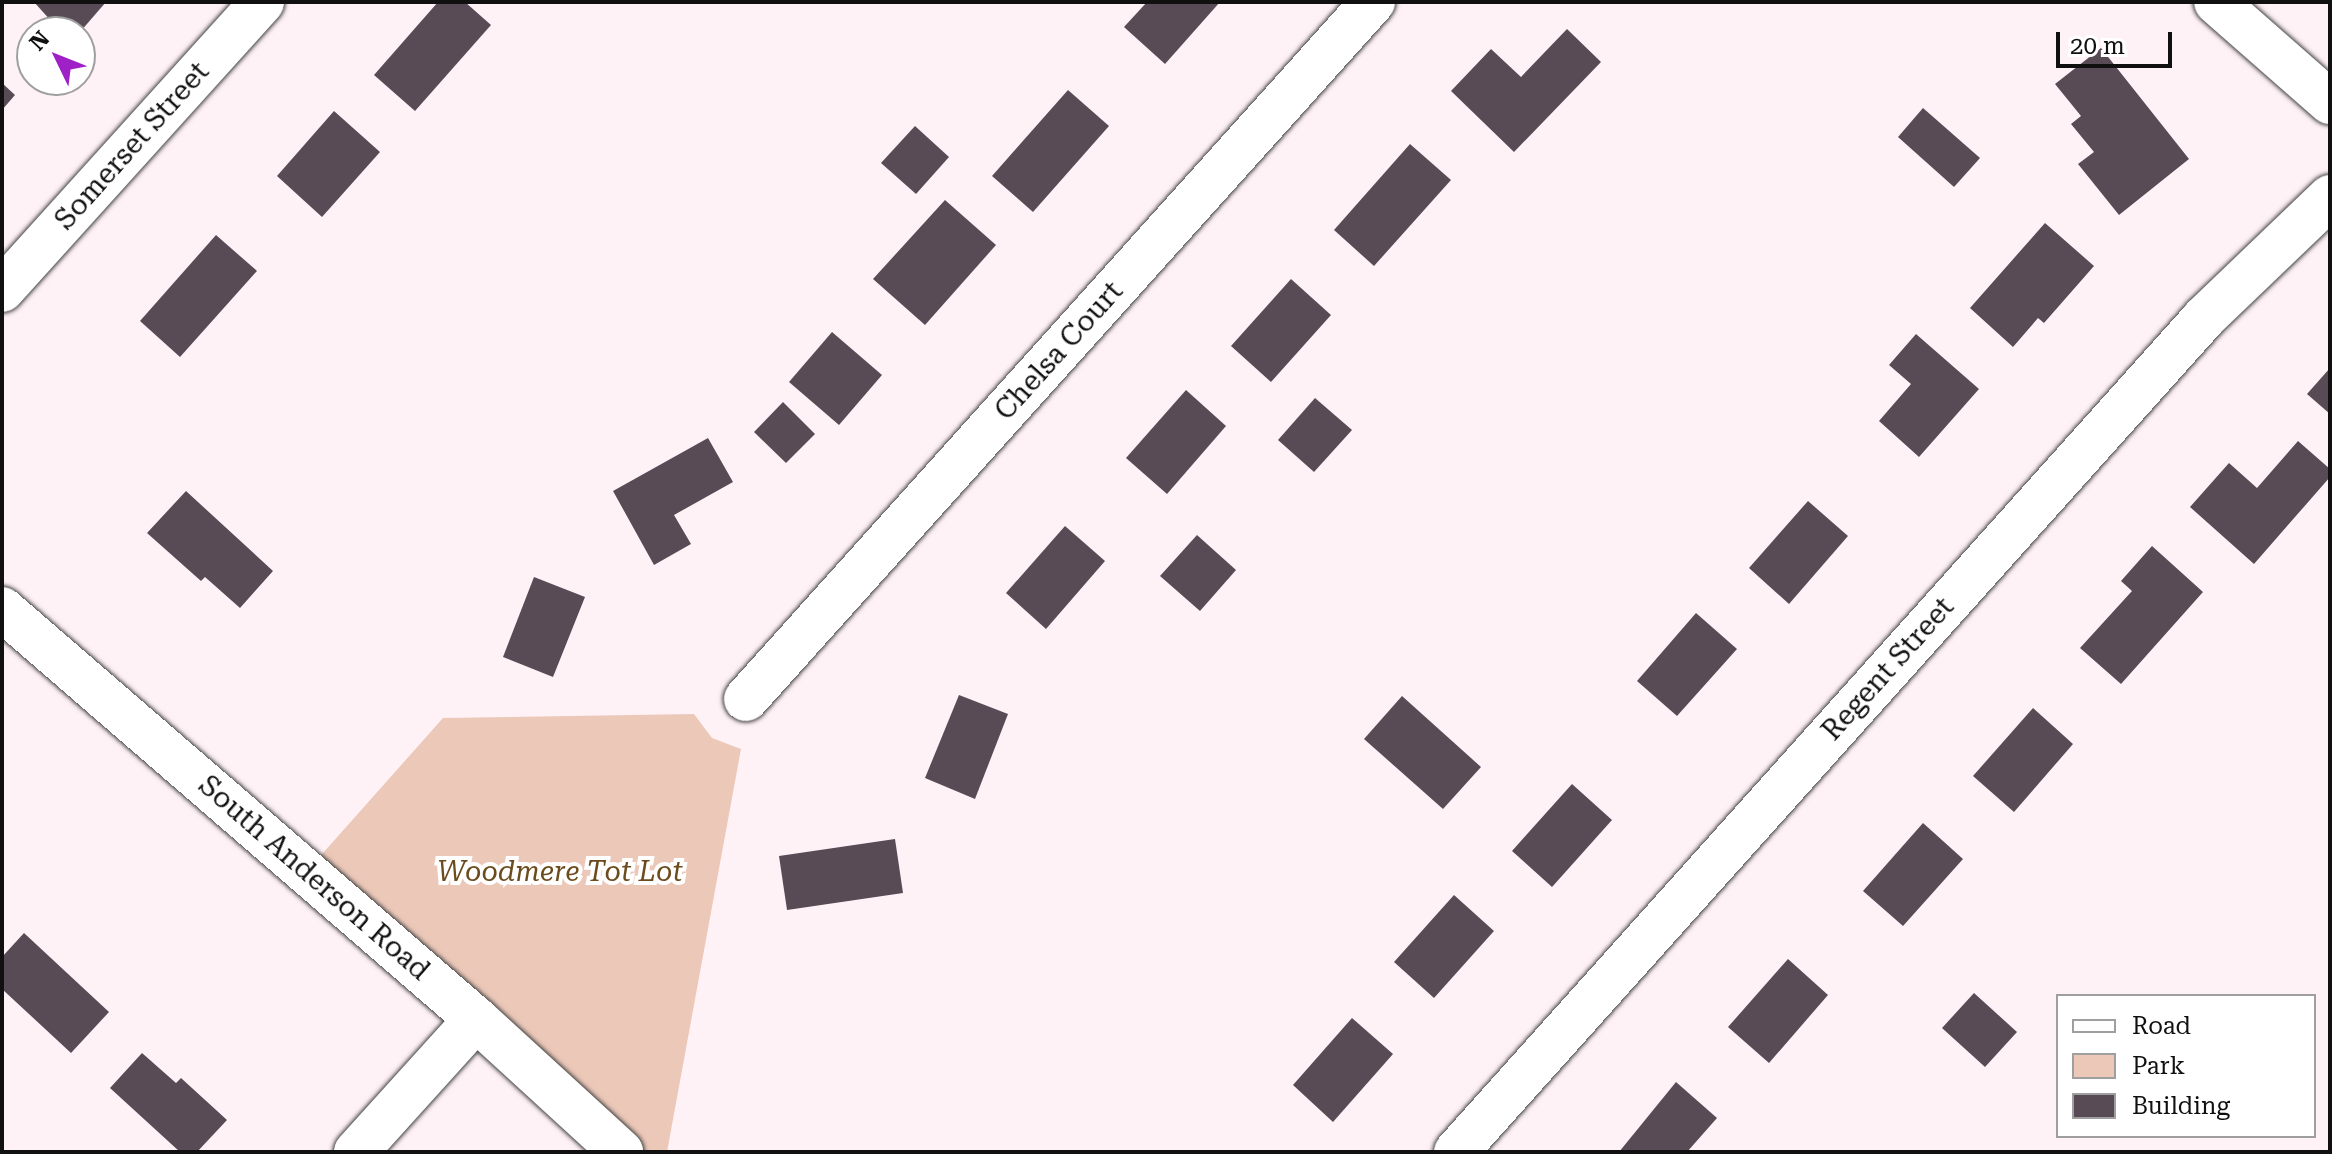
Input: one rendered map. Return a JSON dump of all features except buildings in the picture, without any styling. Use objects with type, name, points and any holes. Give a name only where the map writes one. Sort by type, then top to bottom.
[{"type":"street","name":"Somerset Street","points":[[2,290],[262,2]]},
{"type":"street","name":"Chelsa Court","points":[[746,699],[1373,2]]},
{"type":"street","points":[[2216,2],[2330,102]]},
{"type":"street","name":"Regent Street","points":[[1456,1152],[2204,318],[2330,197]]},
{"type":"street","name":"South Anderson Road","points":[[2,609],[476,1019],[621,1152]]},
{"type":"street","points":[[356,1152],[476,1019]]},
{"type":"green space","name":"Woodmere Tot Lot","points":[[694,714],[712,738],[741,749],[667,1152],[641,1152],[315,862],[443,718]]}]
